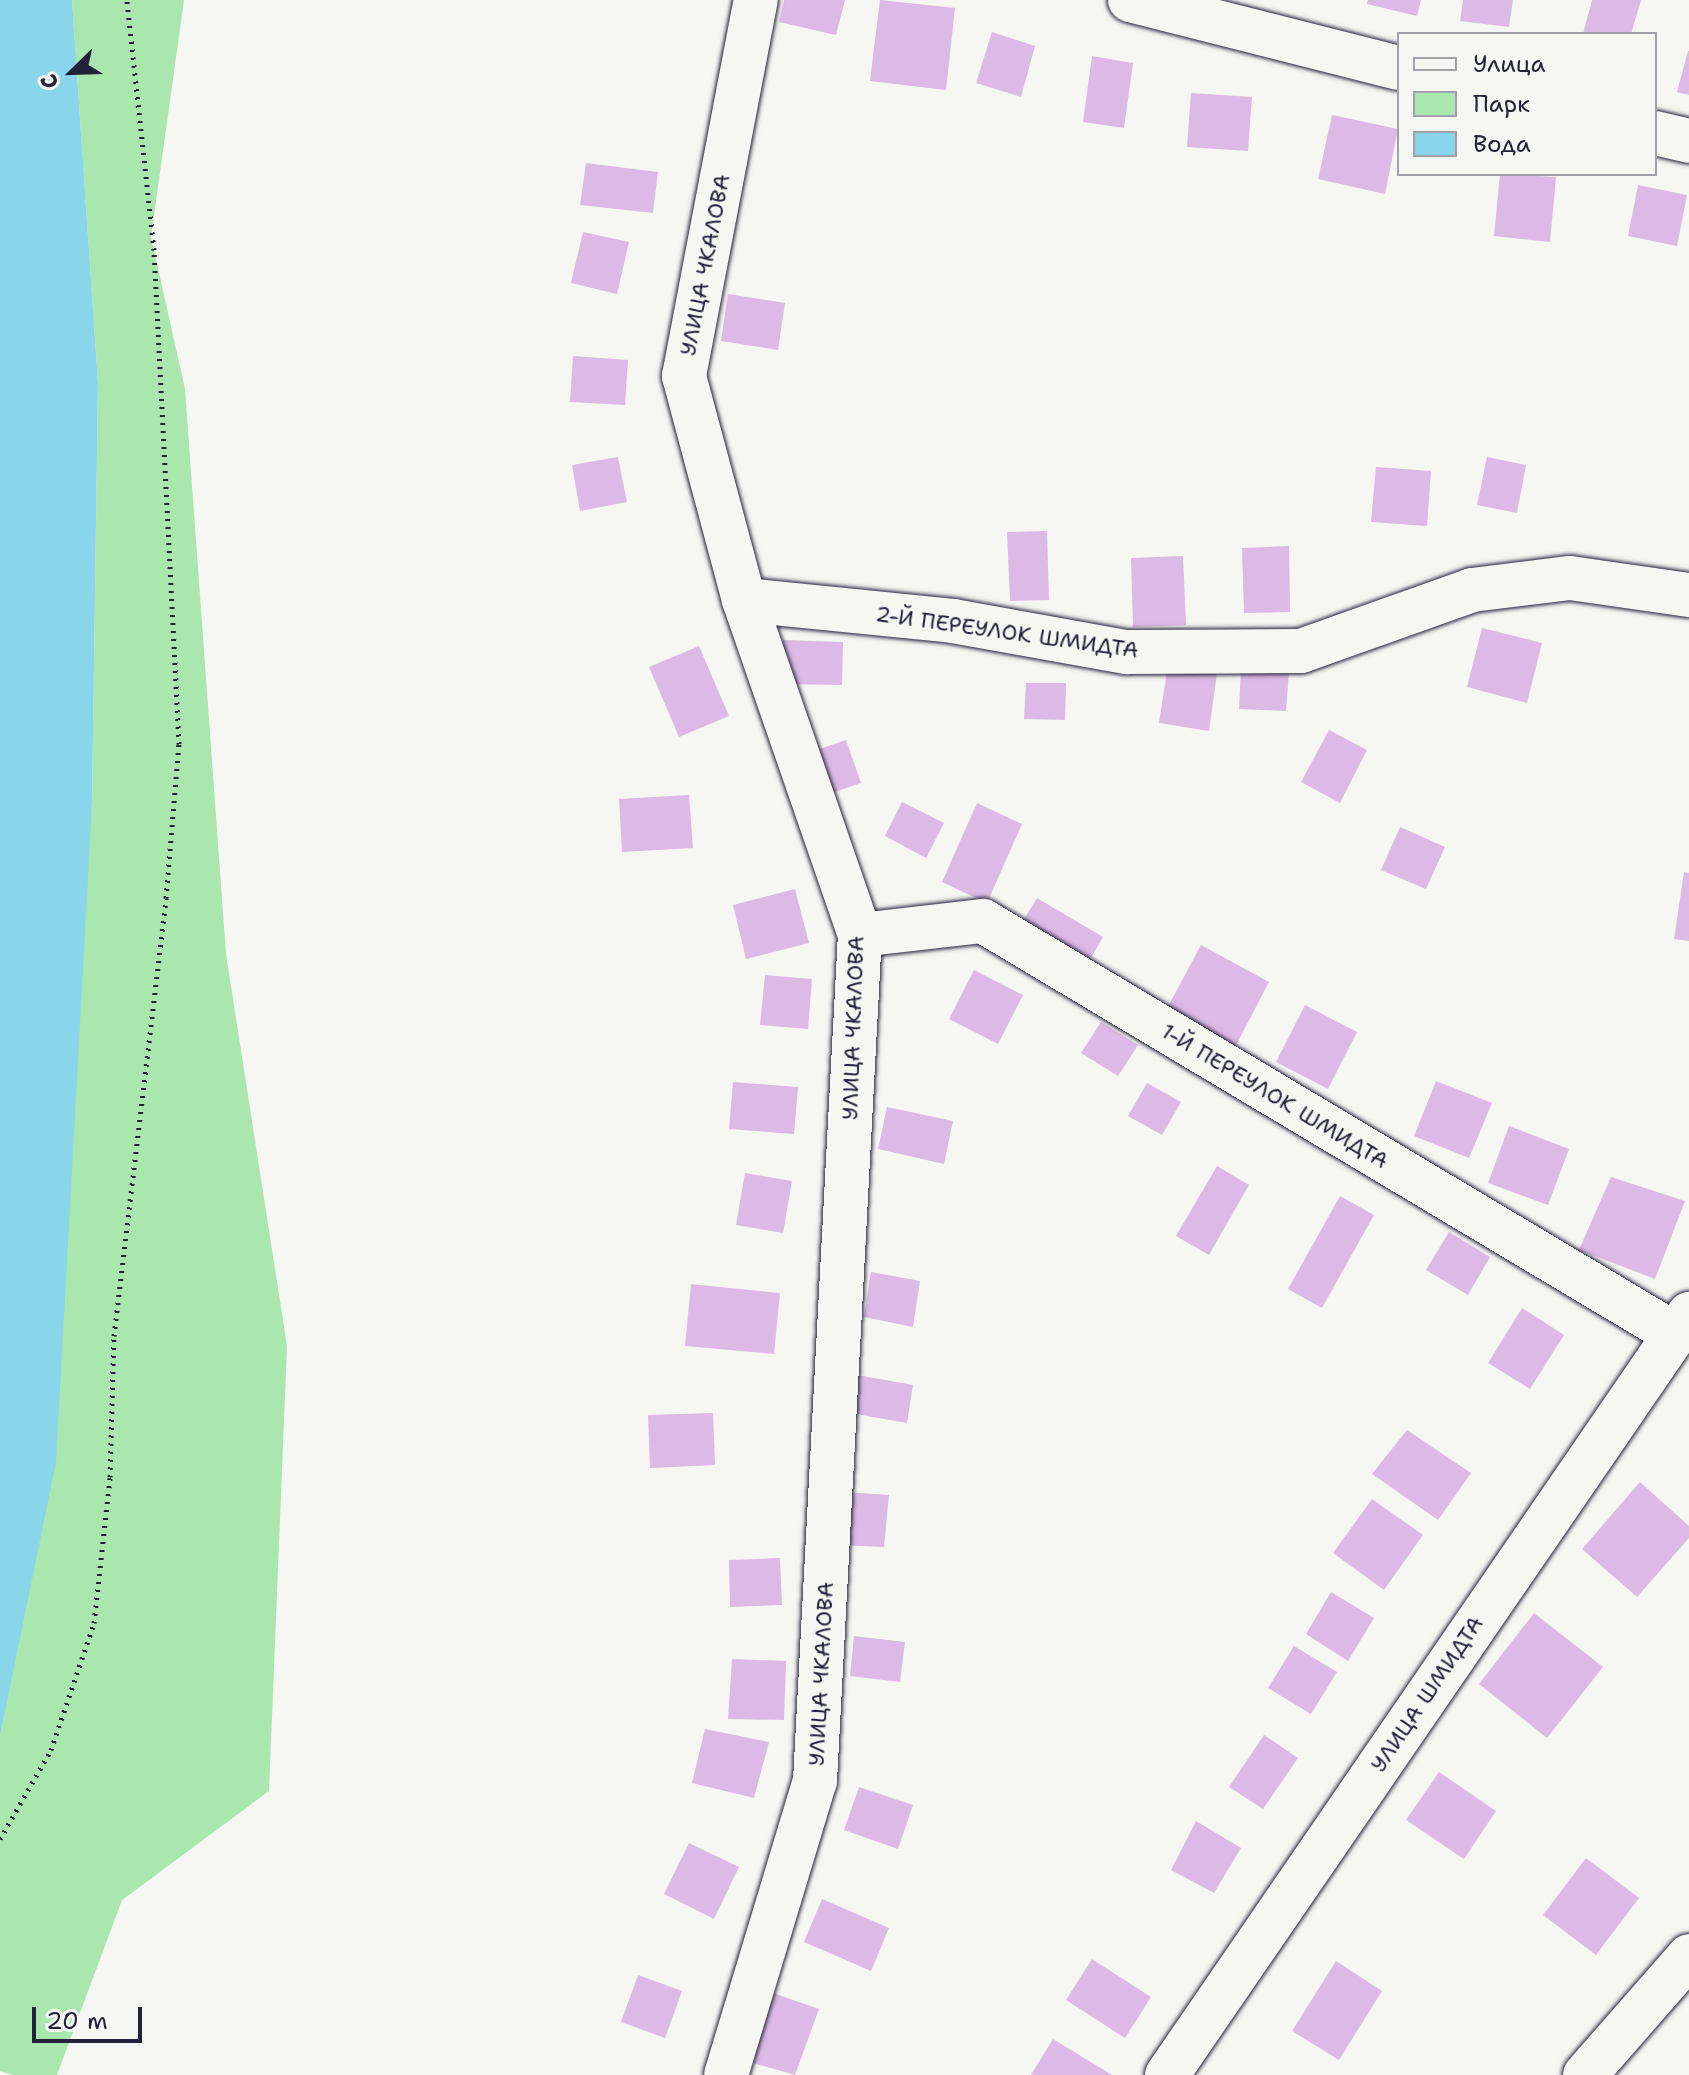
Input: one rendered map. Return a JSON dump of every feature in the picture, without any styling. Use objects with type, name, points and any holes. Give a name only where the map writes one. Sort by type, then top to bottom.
[{"type":"street","name":"УЛИЦА ЧКАЛОВА","points":[[726,2075],[815,1781],[860,935],[744,600],[684,376],[756,0]]},
{"type":"street","points":[[1130,0],[1397,67]]},
{"type":"street","points":[[1657,133],[1689,141]]},
{"type":"street","name":"2-Й ПЕРЕУЛОК ШМИДТА","points":[[744,600],[953,621],[1126,652],[1301,651],[1472,590],[1570,578],[1689,595]]},
{"type":"street","name":"1-Й ПЕРЕУЛОК ШМИДТА","points":[[860,935],[983,921],[1681,1323]]},
{"type":"street","name":"УЛИЦА ШМИДТА","points":[[1167,2075],[1681,1323]]},
{"type":"street","points":[[1585,2075],[1689,1956]]},
{"type":"path","points":[[0,1839],[51,1750],[94,1623],[110,1477],[114,1336],[166,898],[179,744],[154,250],[127,0]]},
{"type":"green space","points":[[72,0],[184,0],[151,237],[185,389],[226,954],[287,1346],[269,1791],[122,1900],[57,2075],[13,2075],[0,2071],[0,1736],[25,1606],[92,804],[98,383]]},
{"type":"water","points":[[0,0],[72,0],[98,383],[92,804],[56,1462],[0,1736]]},
{"type":"building","points":[[784,0],[845,0],[836,35],[779,22]]},
{"type":"building","points":[[880,0],[955,8],[946,90],[870,81]]},
{"type":"building","points":[[1368,0],[1421,0],[1417,16],[1367,4]]},
{"type":"building","points":[[1463,0],[1513,0],[1509,27],[1460,21]]},
{"type":"building","points":[[1592,0],[1641,0],[1632,32],[1584,32]]},
{"type":"building","points":[[992,32],[1035,46],[1021,97],[976,83]]},
{"type":"building","points":[[1689,51],[1689,95],[1677,92]]},
{"type":"building","points":[[1092,56],[1133,63],[1124,128],[1083,122]]},
{"type":"building","points":[[1191,93],[1252,97],[1248,151],[1187,147]]},
{"type":"building","points":[[1332,115],[1397,129],[1385,194],[1318,179]]},
{"type":"building","points":[[586,163],[658,172],[653,213],[580,205]]},
{"type":"building","points":[[1500,176],[1556,177],[1550,242],[1494,236]]},
{"type":"building","points":[[1638,185],[1687,195],[1677,246],[1628,236]]},
{"type":"building","points":[[583,232],[629,242],[617,294],[571,283]]},
{"type":"building","points":[[728,294],[785,303],[778,350],[721,341]]},
{"type":"building","points":[[573,356],[628,360],[625,405],[570,402]]},
{"type":"building","points":[[618,457],[627,502],[580,511],[572,465]]},
{"type":"building","points":[[1487,457],[1526,465],[1517,513],[1477,505]]},
{"type":"building","points":[[1376,467],[1431,471],[1427,526],[1371,522]]},
{"type":"building","points":[[1047,531],[1049,600],[1010,601],[1007,532]]},
{"type":"building","points":[[1289,546],[1290,612],[1244,613],[1242,548]]},
{"type":"building","points":[[1183,556],[1186,625],[1133,627],[1131,558]]},
{"type":"building","points":[[1482,628],[1542,643],[1527,703],[1467,687]]},
{"type":"building","points":[[783,640],[843,642],[842,685],[782,684]]},
{"type":"building","points":[[699,646],[729,716],[679,737],[649,667]]},
{"type":"building","points":[[1168,665],[1217,673],[1209,731],[1159,723]]},
{"type":"building","points":[[1241,668],[1289,671],[1286,711],[1239,709]]},
{"type":"building","points":[[1026,683],[1066,683],[1065,720],[1024,719]]},
{"type":"building","points":[[1329,730],[1367,750],[1340,803],[1301,782]]},
{"type":"building","points":[[846,740],[861,783],[820,797],[805,754]]},
{"type":"building","points":[[689,795],[693,848],[622,852],[619,799]]},
{"type":"building","points":[[902,802],[944,823],[926,858],[885,836]]},
{"type":"building","points":[[977,803],[1022,824],[987,903],[942,882]]},
{"type":"building","points":[[1400,827],[1445,847],[1426,889],[1381,870]]},
{"type":"building","points":[[1684,872],[1689,873],[1689,941],[1674,939]]},
{"type":"building","points":[[795,889],[809,943],[746,959],[733,905]]},
{"type":"building","points":[[1037,898],[1103,937],[1086,966],[1020,926]]},
{"type":"building","points":[[1201,945],[1269,982],[1233,1051],[1164,1014]]},
{"type":"building","points":[[974,970],[1023,995],[998,1044],[949,1019]]},
{"type":"building","points":[[765,975],[812,979],[808,1029],[760,1025]]},
{"type":"building","points":[[1305,1005],[1357,1032],[1328,1089],[1276,1062]]},
{"type":"building","points":[[1101,1022],[1138,1045],[1118,1076],[1081,1053]]},
{"type":"building","points":[[1436,1081],[1492,1103],[1469,1158],[1414,1136]]},
{"type":"building","points":[[733,1082],[798,1087],[794,1134],[729,1129]]},
{"type":"building","points":[[1147,1083],[1181,1102],[1162,1135],[1128,1116]]},
{"type":"building","points":[[887,1107],[953,1121],[944,1164],[878,1149]]},
{"type":"building","points":[[1509,1126],[1569,1149],[1548,1205],[1488,1183]]},
{"type":"building","points":[[1217,1166],[1249,1185],[1209,1255],[1176,1236]]},
{"type":"building","points":[[745,1173],[792,1181],[783,1233],[736,1225]]},
{"type":"building","points":[[1611,1177],[1685,1201],[1655,1279],[1579,1250]]},
{"type":"building","points":[[1340,1196],[1374,1215],[1322,1308],[1288,1289]]},
{"type":"building","points":[[1449,1232],[1490,1257],[1468,1295],[1426,1270]]},
{"type":"building","points":[[871,1272],[920,1281],[913,1327],[864,1317]]},
{"type":"building","points":[[691,1284],[780,1293],[774,1354],[685,1346]]},
{"type":"building","points":[[1522,1308],[1564,1335],[1530,1389],[1488,1363]]},
{"type":"building","points":[[857,1375],[913,1385],[907,1423],[850,1413]]},
{"type":"building","points":[[713,1413],[715,1465],[650,1468],[648,1415]]},
{"type":"building","points":[[1407,1430],[1471,1473],[1438,1520],[1372,1474]]},
{"type":"building","points":[[1640,1482],[1689,1526],[1689,1538],[1637,1597],[1582,1549]]},
{"type":"building","points":[[844,1492],[889,1495],[884,1547],[840,1545]]},
{"type":"building","points":[[1372,1499],[1423,1535],[1384,1590],[1333,1553]]},
{"type":"building","points":[[780,1558],[782,1605],[730,1607],[729,1560]]},
{"type":"building","points":[[1331,1592],[1374,1618],[1348,1661],[1306,1634]]},
{"type":"building","points":[[1534,1613],[1603,1667],[1547,1738],[1479,1684]]},
{"type":"building","points":[[854,1636],[905,1642],[900,1682],[850,1676]]},
{"type":"building","points":[[1294,1646],[1337,1672],[1311,1714],[1268,1688]]},
{"type":"building","points":[[732,1659],[786,1661],[784,1720],[728,1719]]},
{"type":"building","points":[[705,1729],[769,1742],[754,1798],[692,1783]]},
{"type":"building","points":[[1264,1735],[1298,1758],[1263,1809],[1229,1787]]},
{"type":"building","points":[[1439,1772],[1496,1811],[1464,1859],[1406,1820]]},
{"type":"building","points":[[859,1787],[913,1805],[898,1849],[844,1830]]},
{"type":"building","points":[[1196,1821],[1241,1848],[1214,1893],[1171,1870]]},
{"type":"building","points":[[689,1843],[739,1867],[714,1919],[664,1894]]},
{"type":"building","points":[[1586,1858],[1639,1898],[1596,1955],[1543,1915]]},
{"type":"building","points":[[822,1899],[889,1928],[871,1971],[804,1942]]},
{"type":"building","points":[[1092,1959],[1151,1997],[1125,2038],[1066,2000]]},
{"type":"building","points":[[1336,1961],[1382,1991],[1339,2060],[1292,2031]]},
{"type":"building","points":[[638,1975],[682,1991],[665,2038],[621,2022]]},
{"type":"building","points":[[770,1992],[819,2009],[795,2075],[746,2061]]},
{"type":"building","points":[[1053,2039],[1112,2075],[1031,2075]]}]
